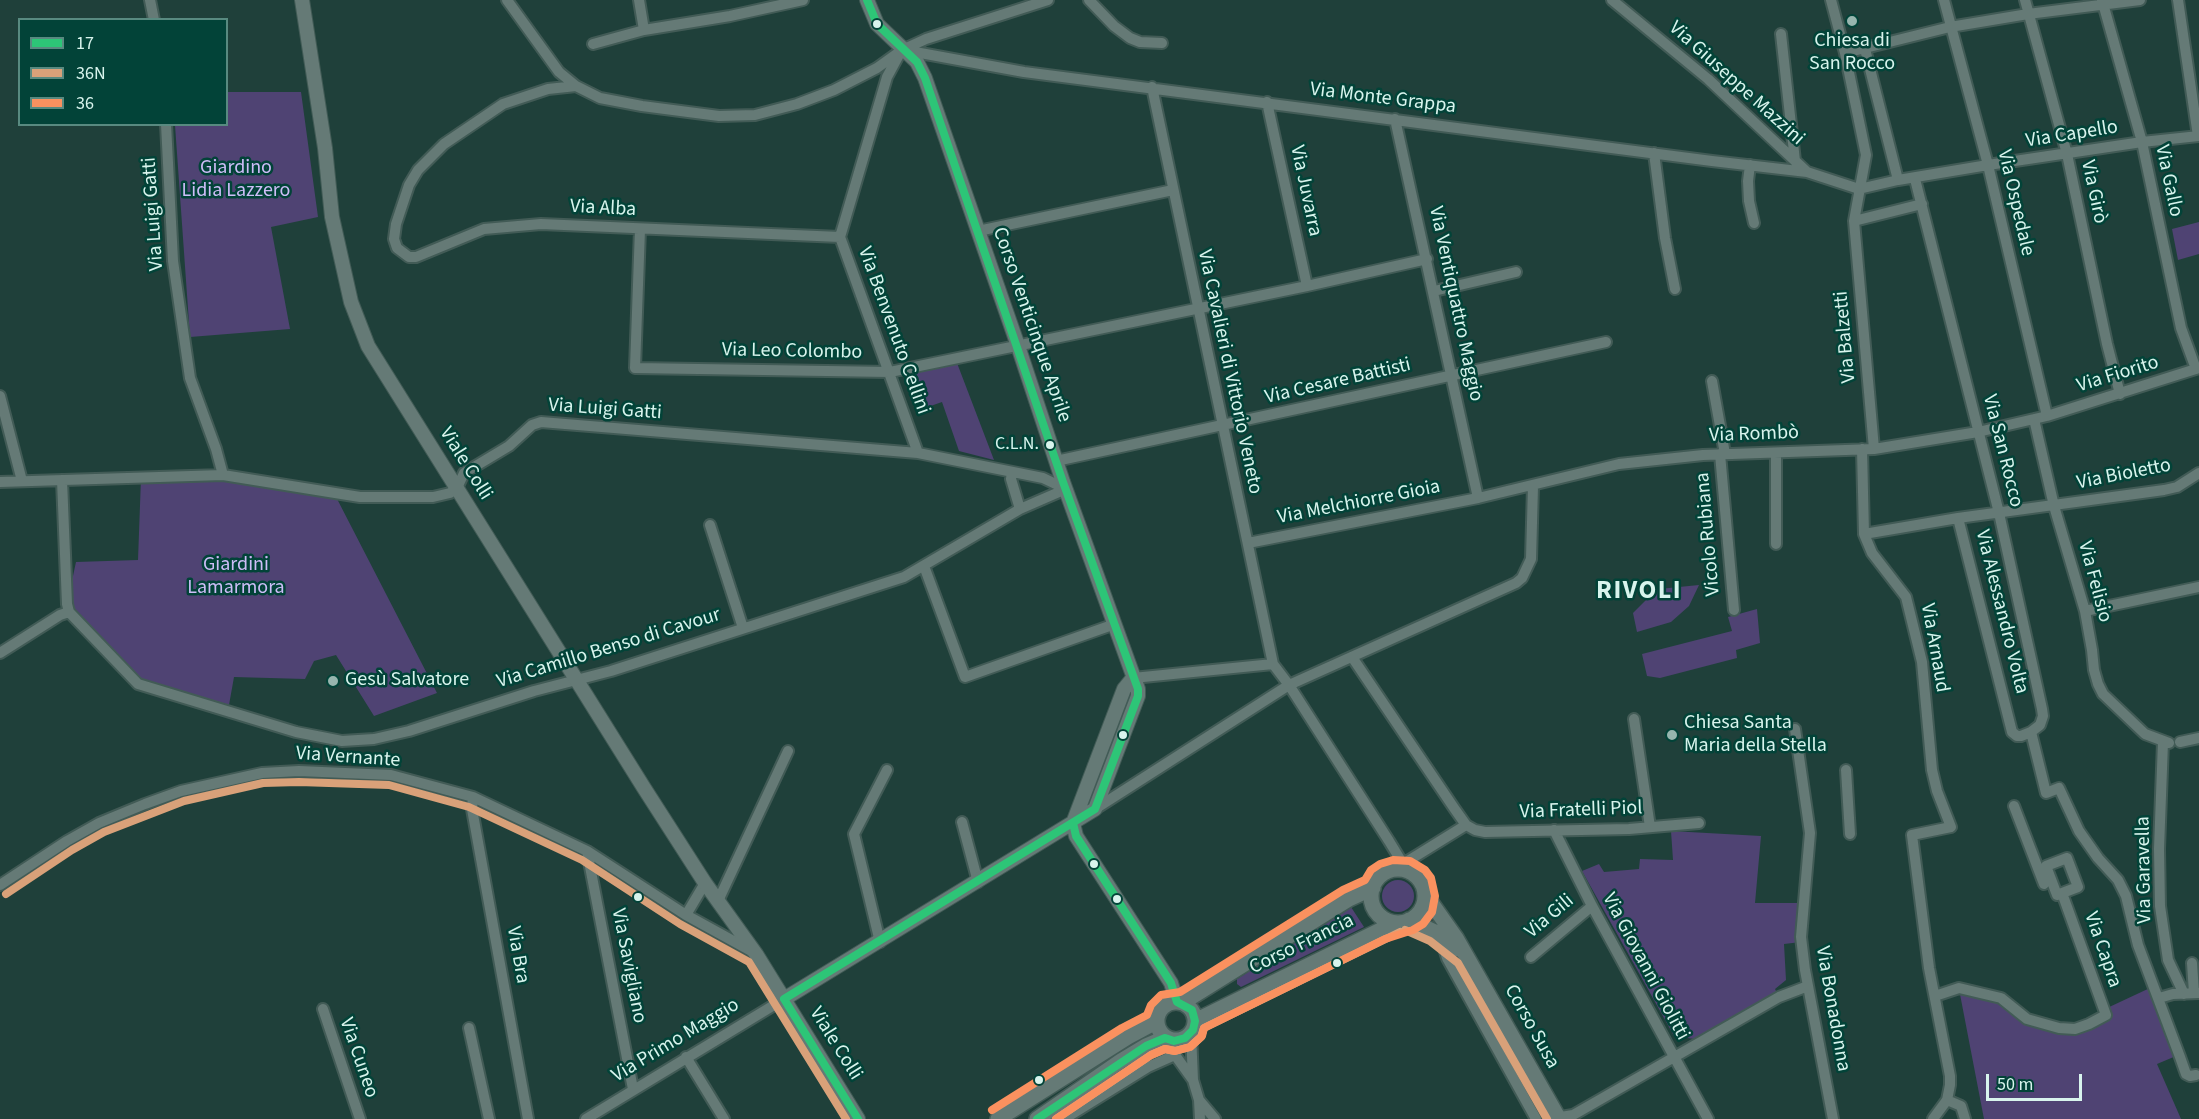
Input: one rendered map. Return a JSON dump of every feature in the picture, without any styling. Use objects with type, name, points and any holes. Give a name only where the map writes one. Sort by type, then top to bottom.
[{"type":"main road","points":[[1403,867],[1418,878],[1425,894],[1422,908],[1417,915],[1402,922],[1384,919],[1375,910],[1371,897],[1373,888],[1379,877],[1403,867]]},
{"type":"main road","name":"Corso Francia","points":[[1180,1003],[1349,899],[1373,888]]},
{"type":"main road","name":"Corso Susa","points":[[1425,894],[1466,956],[1555,1119]]},
{"type":"main road","name":"Corso Francia","points":[[1193,1027],[1402,922]]},
{"type":"main road","name":"Corso Susa","points":[[1402,922],[1440,936],[1466,956]]},
{"type":"main road","points":[[1038,1119],[1137,1051],[1170,1044],[1181,1040],[1193,1027],[1192,1010],[1180,1003],[1163,1007],[1157,1016],[1159,1031],[1170,1044]]},
{"type":"main road","points":[[998,1119],[1128,1037],[1156,1022]]},
{"type":"street","points":[[150,0],[154,18]]},
{"type":"street","name":"Viale Colli","points":[[302,0],[326,148],[332,217],[351,302],[368,346],[705,883],[756,954],[858,1119]]},
{"type":"street","points":[[507,0],[559,72],[576,86],[600,98],[719,116],[755,115],[796,104],[834,90],[877,68],[902,50],[926,39],[1019,5],[1048,0]]},
{"type":"street","points":[[639,0],[644,30]]},
{"type":"street","points":[[593,44],[644,30],[730,16],[803,0]]},
{"type":"street","name":"Corso Venticinque Aprile","points":[[867,0],[877,24],[917,63],[925,78],[1065,489],[1138,689],[1138,696],[1095,809]]},
{"type":"street","points":[[1089,0],[1106,19],[1130,38],[1140,42],[1162,43]]},
{"type":"street","name":"Via Giuseppe Mazzini","points":[[1612,0],[1708,80],[1807,172]]},
{"type":"street","name":"Via Balzetti","points":[[1831,0],[1845,53],[1866,155],[1854,221],[1874,449]]},
{"type":"street","name":"Via Ospedale","points":[[1944,0],[1988,165],[2047,416]]},
{"type":"street","name":"Via Girò","points":[[2025,0],[2067,154],[2107,344],[2120,394]]},
{"type":"street","points":[[1845,53],[1950,27],[2103,2],[2140,0]]},
{"type":"street","points":[[2178,0],[2198,136]]},
{"type":"street","name":"Via Gallo","points":[[2103,2],[2142,142],[2181,328],[2197,369]]},
{"type":"street","points":[[1780,34],[1795,161]]},
{"type":"street","points":[[1865,49],[1898,180]]},
{"type":"street","name":"Via Monte Grappa","points":[[902,50],[1024,72],[1807,172],[1859,189]]},
{"type":"street","name":"Via Benvenuto Cellini","points":[[902,50],[887,77],[840,237],[918,453]]},
{"type":"street","name":"Via Alba","points":[[576,86],[548,89],[503,104],[444,144],[418,170],[409,185],[396,224],[394,239],[396,248],[409,257],[416,257],[459,238],[493,228],[541,224],[840,237]]},
{"type":"street","name":"Via Cavalieri di Vittorio Veneto","points":[[1152,87],[1273,664]]},
{"type":"street","name":"Via Juvarra","points":[[1268,102],[1307,286]]},
{"type":"street","name":"Via Ventiquattro Maggio","points":[[1395,118],[1478,498]]},
{"type":"street","name":"Via Luigi Gatti","points":[[166,126],[174,261],[190,378],[223,475]]},
{"type":"street","name":"Via Capello","points":[[1859,189],[1988,165],[2198,136]]},
{"type":"street","points":[[1654,153],[1674,289]]},
{"type":"street","points":[[1750,165],[1749,201],[1754,224]]},
{"type":"street","name":"Via San Rocco","points":[[1915,179],[1999,513],[2042,709],[2042,721],[2031,732]]},
{"type":"street","points":[[978,231],[1173,190]]},
{"type":"street","points":[[1854,221],[1922,204]]},
{"type":"street","name":"Via Leo Colombo","points":[[640,229],[635,368],[890,372],[1427,259]]},
{"type":"street","points":[[1434,291],[1516,272]]},
{"type":"street","name":"Via Cesare Battisti","points":[[1056,461],[1606,342]]},
{"type":"street","name":"Via Fiorito","points":[[2034,419],[2197,369]]},
{"type":"street","name":"Vicolo Rubiana","points":[[1712,381],[1722,454],[1734,610]]},
{"type":"street","points":[[0,396],[22,481]]},
{"type":"street","name":"Via Rombò","points":[[1478,498],[1619,464],[1722,454],[1874,449],[1978,432],[2034,419]]},
{"type":"street","name":"Via Felisio","points":[[2034,419],[2054,506],[2085,611],[2094,670],[2103,694],[2149,735],[2171,742]]},
{"type":"street","name":"Via Luigi Gatti","points":[[457,488],[464,473],[509,446],[532,425],[541,422],[918,453],[1043,478],[1065,489]]},
{"type":"street","name":"Via Arnaud","points":[[1862,449],[1864,534],[1872,553],[1906,597],[1922,662],[1932,770],[1937,791],[1951,827],[1912,835],[1929,968],[1935,996]]},
{"type":"street","points":[[1776,453],[1776,544]]},
{"type":"street","points":[[1008,471],[1020,509]]},
{"type":"street","name":"Via Bioletto","points":[[1864,534],[1958,518],[2164,490],[2177,487],[2199,473]]},
{"type":"street","points":[[0,482],[223,475],[360,497],[433,497],[450,493],[457,488]]},
{"type":"street","points":[[0,653],[60,615],[69,612],[62,480]]},
{"type":"street","points":[[1095,809],[1289,685],[1516,583],[1522,578],[1531,560],[1533,486]]},
{"type":"street","name":"Via Camillo Benso di Cavour","points":[[69,612],[138,684],[296,732],[342,741],[374,739],[409,731],[576,679],[589,678],[904,577],[1020,509],[1065,489]]},
{"type":"street","name":"Via Melchiorre Gioia","points":[[1248,543],[1478,498]]},
{"type":"street","name":"Via Alessandro Volta","points":[[1958,518],[2014,735],[2021,736],[2031,732]]},
{"type":"street","points":[[710,525],[743,628]]},
{"type":"street","points":[[924,566],[965,677],[1115,624]]},
{"type":"street","points":[[2085,611],[2199,587]]},
{"type":"street","points":[[1180,1003],[1171,983],[1076,836],[1073,823],[1124,689],[1133,678],[1273,664],[1289,685],[1403,867],[1466,825],[1352,657]]},
{"type":"street","points":[[1634,719],[1650,827]]},
{"type":"street","name":"Via Bonadonna","points":[[1795,729],[1810,833],[1802,937],[1808,986],[1833,1119]]},
{"type":"street","points":[[2031,732],[2046,793],[2059,788],[2079,831],[2098,858],[2118,880],[2126,896],[2138,945],[2186,1074],[2196,1075]]},
{"type":"street","points":[[2171,742],[2199,738]]},
{"type":"street","name":"Via Garavella","points":[[2171,742],[2159,849],[2160,906],[2168,960],[2192,993]]},
{"type":"street","points":[[718,901],[788,751]]},
{"type":"street","points":[[880,942],[854,834],[887,770]]},
{"type":"street","points":[[1846,770],[1850,834]]},
{"type":"street","name":"Via Vernante","points":[[0,885],[99,823],[181,791],[251,775],[299,771],[391,775],[473,797],[587,851],[686,915],[756,954]]},
{"type":"street","name":"Via Bra","points":[[473,797],[472,809],[528,1119]]},
{"type":"street","points":[[2014,806],[2044,884]]},
{"type":"street","name":"Via Primo Maggio","points":[[586,1119],[1095,809]]},
{"type":"street","points":[[962,822],[978,882]]},
{"type":"street","name":"Via Fratelli Piol","points":[[1466,825],[1485,832],[1650,827],[1699,823]]},
{"type":"street","name":"Via Giovanni Giolitti","points":[[1554,830],[1592,906],[1708,1119]]},
{"type":"street","name":"Via Savigliano","points":[[587,851],[633,1089]]},
{"type":"street","points":[[686,915],[705,883]]},
{"type":"street","name":"Via Capra","points":[[1935,996],[1959,988],[2001,998],[2027,1018],[2059,1028],[2075,1029],[2106,1015],[2062,893]]},
{"type":"street","name":"Via Gili","points":[[1531,957],[1592,906]]},
{"type":"street","name":"Corso Susa","points":[[1440,936],[1447,958],[1536,1119]]},
{"type":"street","points":[[2159,998],[2192,993],[2192,963]]},
{"type":"street","points":[[1555,1119],[1573,1115],[1779,997],[1808,986]]},
{"type":"street","points":[[1933,1119],[1947,1100],[1950,1085],[1935,996]]},
{"type":"street","name":"Via Cuneo","points":[[323,1009],[360,1119]]},
{"type":"street","points":[[1193,1027],[1193,1080]]},
{"type":"street","points":[[469,1028],[489,1119]]},
{"type":"street","points":[[1064,1119],[1148,1067],[1170,1044],[1193,1080],[1199,1100],[1200,1119]]},
{"type":"street","points":[[686,1058],[724,1119]]},
{"type":"street","points":[[1199,1100],[1215,1119]]},
{"type":"street","points":[[1947,1100],[1961,1106],[1965,1119]]},
{"type":"green space","name":"Giardino Lidia Lazzero","points":[[228,92],[301,92],[318,217],[271,227],[290,329],[190,337],[175,126],[228,126]]},
{"type":"green space","points":[[2199,222],[2199,254],[2178,260],[2172,229]]},
{"type":"green space","points":[[957,363],[994,460],[959,451],[942,402],[922,409],[909,374]]},
{"type":"green space","name":"Giardini Lamarmora","points":[[223,475],[334,493],[437,693],[374,716],[336,655],[314,661],[305,679],[234,677],[229,705],[134,680],[67,604],[76,562],[138,560],[141,478]]},
{"type":"green space","points":[[1699,585],[1689,606],[1671,622],[1637,632],[1633,613],[1649,597],[1649,590]]},
{"type":"green space","points":[[1757,609],[1760,643],[1736,650],[1737,658],[1660,678],[1647,676],[1642,654],[1732,631],[1728,617]]},
{"type":"green space","points":[[1671,831],[1761,836],[1755,903],[1801,903],[1801,942],[1784,944],[1786,980],[1775,989],[1779,997],[1701,1040],[1674,1036],[1582,871],[1599,864],[1604,872],[1639,869],[1640,859],[1673,860]]},
{"type":"green space","points":[[1398,880],[1410,884],[1414,896],[1410,908],[1398,912],[1386,908],[1382,896],[1386,884]]},
{"type":"green space","points":[[1351,907],[1364,927],[1241,987],[1237,984],[1237,979]]},
{"type":"green space","points":[[2152,987],[2176,1056],[2157,1064],[2181,1119],[1984,1119],[1959,989],[2000,999],[2026,1019],[2076,1030],[2105,1009]]},
{"type":"transit line","name":"17","points":[[858,1119],[784,999],[1095,809],[1138,696],[1138,689],[1063,482],[925,78],[917,62],[877,24],[867,0]]},
{"type":"transit line","name":"36N","points":[[6,894],[72,850],[104,832],[184,801],[263,783],[389,785],[469,807],[582,860],[680,924],[749,962],[846,1119]]},
{"type":"transit line","name":"17","points":[[1037,1119],[1146,1046],[1165,1038],[1174,1041],[1185,1038],[1193,1030],[1195,1021],[1192,1010],[1177,1002],[1171,983],[1076,836],[1073,823]]},
{"type":"transit line","name":"36","points":[[992,1110],[1122,1028],[1147,1015],[1151,1005],[1161,995],[1180,992],[1343,890],[1365,880],[1371,870],[1380,864],[1393,860],[1410,861],[1425,870],[1431,878],[1435,896],[1432,912],[1423,924],[1413,930],[1385,939],[1204,1028],[1202,1036],[1190,1047],[1175,1051],[1165,1049],[1151,1055],[1056,1119]]},
{"type":"transit line","name":"36N","points":[[1405,930],[1430,941],[1458,963],[1547,1119]]},
{"type":"transit line","name":"36N","points":[[1056,1119],[1151,1055],[1165,1049],[1175,1051],[1190,1047],[1201,1037],[1204,1028],[1400,932]]},
{"type":"place","name":"Chiesa di San Rocco","points":[[1852,21]]},
{"type":"place","name":"C.L.N.","points":[[1050,445]]},
{"type":"place","name":"Gesù Salvatore","points":[[333,681]]},
{"type":"place","name":"Chiesa Santa Maria della Stella","points":[[1672,735]]},
{"type":"district","name":"RIVOLI","points":[[1639,592]]}]
